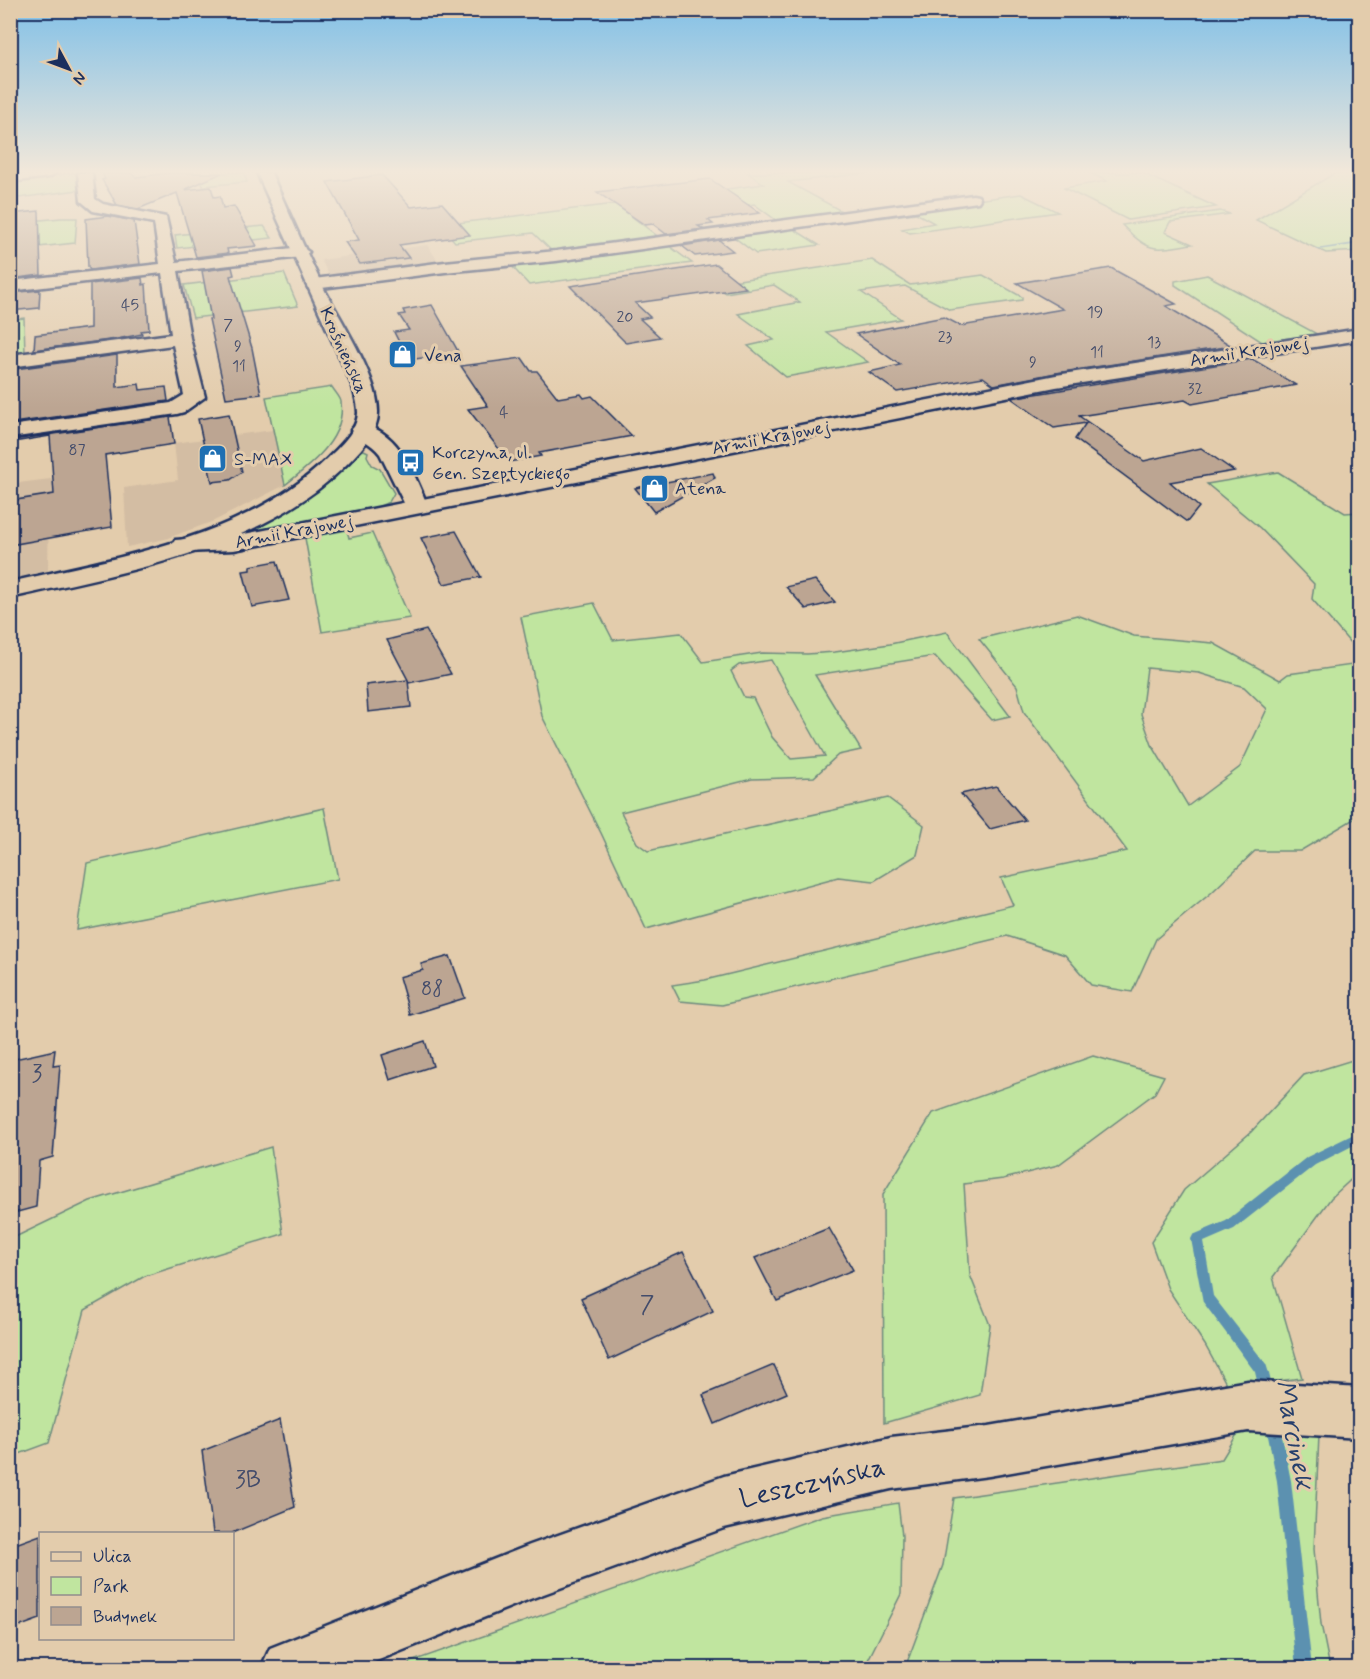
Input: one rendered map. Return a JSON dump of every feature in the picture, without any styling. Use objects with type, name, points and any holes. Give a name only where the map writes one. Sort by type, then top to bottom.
[{"type":"street","points":[[10,432],[177,408],[195,397],[181,338],[166,251]]},
{"type":"street","points":[[314,284],[590,251]]},
{"type":"street","points":[[10,286],[301,252]]},
{"type":"street","name":"Krośnieńska","points":[[184,545],[252,518],[296,495],[343,458],[362,430],[368,413],[366,399],[301,252]]},
{"type":"street","name":"Armii Krajowej","points":[[184,545],[234,543],[1056,381],[1359,334]]},
{"type":"street","points":[[10,361],[181,338]]},
{"type":"street","points":[[362,430],[374,433],[387,445],[416,506]]},
{"type":"street","points":[[10,590],[138,559],[184,545]]},
{"type":"street","name":"Leszczyńska","points":[[290,1668],[530,1572],[724,1502],[891,1462],[989,1451],[1248,1406],[1340,1411]]},
{"type":"shaded area","points":[[382,251],[431,251],[441,265],[331,279],[321,260]]},
{"type":"shaded area","points":[[273,430],[285,485],[214,521],[165,539],[127,547],[124,488],[178,480],[174,443]]},
{"type":"shaded area","points":[[75,476],[49,503],[48,571],[11,579],[10,484]]},
{"type":"green space","points":[[596,251],[676,251],[692,263],[529,285],[508,262]]},
{"type":"green space","points":[[753,251],[775,251],[756,254]]},
{"type":"green space","points":[[1323,251],[1353,251],[1326,253]]},
{"type":"green space","points":[[872,260],[910,285],[983,275],[1022,297],[1022,300],[950,310],[905,286],[861,292],[901,319],[826,332],[868,362],[786,377],[748,346],[774,340],[738,314],[800,302],[774,285],[726,293],[712,284]]},
{"type":"green space","points":[[284,273],[298,306],[193,318],[184,285]]},
{"type":"green space","points":[[1207,275],[1317,334],[1262,342],[1175,285],[1175,281]]},
{"type":"green space","points":[[24,318],[25,354],[11,356],[10,320]]},
{"type":"green space","points":[[332,387],[341,402],[338,428],[315,460],[285,485],[266,397]]},
{"type":"green space","points":[[364,450],[368,452],[367,456],[372,465],[380,469],[394,493],[389,502],[373,509],[249,534],[242,532],[319,487],[347,466],[358,452]]},
{"type":"green space","points":[[1278,472],[1345,513],[1359,512],[1359,653],[1312,599],[1314,584],[1260,528],[1207,484]]},
{"type":"green space","points":[[347,530],[349,538],[372,533],[410,618],[322,632],[305,538]]},
{"type":"green space","points":[[594,603],[613,640],[681,633],[703,662],[762,653],[835,652],[947,632],[1010,716],[992,720],[935,656],[815,675],[861,750],[838,755],[814,777],[752,779],[621,812],[637,843],[648,851],[888,798],[924,825],[917,855],[874,881],[838,877],[646,929],[542,716],[521,617]],"holes":[[[771,660],[825,756],[791,759],[772,737],[753,698],[744,697],[731,671],[739,665]]]},
{"type":"green space","points":[[1077,615],[1134,636],[1213,643],[1280,680],[1288,674],[1359,664],[1359,816],[1300,851],[1255,851],[1211,893],[1156,939],[1132,992],[1091,985],[1065,955],[1007,936],[722,1005],[680,1001],[672,985],[705,980],[1013,905],[1001,878],[1127,851],[1024,712],[1017,686],[979,639]],"holes":[[[1147,668],[1199,673],[1244,687],[1267,709],[1240,767],[1188,806],[1152,745],[1141,714]]]},
{"type":"green space","points":[[324,808],[338,879],[77,930],[87,863]]},
{"type":"green space","points":[[1359,1053],[1359,1172],[1331,1198],[1273,1277],[1302,1378],[1228,1387],[1205,1345],[1168,1289],[1151,1242],[1184,1190],[1251,1132],[1304,1075],[1356,1059]]},
{"type":"green space","points":[[1093,1056],[1164,1076],[1155,1093],[1058,1165],[1003,1179],[964,1184],[970,1275],[990,1325],[980,1395],[884,1423],[883,1194],[933,1113]]},
{"type":"green space","points":[[271,1147],[283,1234],[145,1276],[85,1310],[49,1443],[11,1457],[11,1239],[90,1201]]},
{"type":"green space","points":[[1242,1426],[1319,1435],[1314,1549],[1321,1624],[1330,1668],[905,1668],[943,1565],[954,1498],[1222,1459]]},
{"type":"green space","points":[[898,1503],[902,1536],[901,1594],[864,1668],[406,1668],[410,1662],[822,1516]]},
{"type":"building","points":[[10,251],[40,251],[41,275],[10,279]]},
{"type":"building","points":[[87,251],[138,251],[140,264],[90,270]]},
{"type":"building","points":[[194,251],[228,253],[196,257]]},
{"type":"building","points":[[351,251],[404,251],[409,258],[360,264]]},
{"type":"building","points":[[689,251],[730,251],[695,256]]},
{"type":"building","points":[[716,264],[746,288],[635,303],[650,317],[640,319],[660,337],[626,343],[570,286]]},
{"type":"building","points":[[232,267],[234,275],[230,276],[252,348],[261,394],[226,398],[209,319],[211,319],[202,271]]},
{"type":"building","points":[[1111,268],[1176,304],[1166,306],[1232,346],[1056,373],[994,385],[983,377],[897,392],[869,372],[900,365],[856,334],[944,317],[961,326],[1063,309],[1017,283]]},
{"type":"building","points":[[142,278],[143,285],[146,284],[149,330],[141,331],[142,334],[117,339],[34,350],[35,335],[90,328],[90,284]]},
{"type":"building","points":[[40,290],[39,308],[10,311],[10,293]]},
{"type":"building","points":[[432,305],[459,353],[408,360],[394,332],[409,330],[399,315],[405,314],[403,310]]},
{"type":"building","points":[[117,355],[117,387],[139,384],[140,390],[166,387],[168,401],[13,423],[13,415],[10,415],[10,391],[15,369]]},
{"type":"building","points":[[522,358],[531,371],[537,371],[558,398],[581,394],[584,398],[592,396],[632,436],[539,453],[541,456],[509,462],[468,409],[488,406],[461,366]]},
{"type":"building","points":[[1252,359],[1296,385],[1192,404],[1185,400],[1079,416],[1144,461],[1201,448],[1234,471],[1170,482],[1199,507],[1187,522],[1075,439],[1086,423],[1054,428],[1011,398]]},
{"type":"building","name":"S-MAX","points":[[229,414],[242,472],[230,480],[212,482],[198,419]]},
{"type":"building","points":[[170,417],[174,444],[105,455],[112,527],[10,545],[10,501],[54,494],[50,436],[13,442],[13,440]]},
{"type":"building","points":[[713,473],[715,478],[654,512],[635,488]]},
{"type":"building","points":[[456,531],[481,577],[444,584],[421,538]]},
{"type":"building","points":[[277,561],[289,600],[252,607],[243,571],[250,570],[250,566]]},
{"type":"building","points":[[815,580],[835,602],[806,609],[786,587]]},
{"type":"building","points":[[426,630],[451,674],[409,683],[408,681],[411,707],[368,712],[366,685],[408,680],[387,640]]},
{"type":"building","points":[[996,786],[1025,820],[990,829],[961,794]]},
{"type":"building","points":[[450,956],[465,998],[410,1015],[399,977],[423,970],[421,964]]},
{"type":"building","points":[[425,1041],[433,1066],[390,1080],[382,1055]]},
{"type":"building","points":[[55,1050],[53,1066],[60,1065],[53,1157],[39,1161],[36,1207],[10,1214],[10,1060]]},
{"type":"building","points":[[829,1228],[853,1270],[777,1301],[755,1258]]},
{"type":"building","points":[[683,1252],[713,1311],[609,1360],[581,1298]]},
{"type":"building","points":[[774,1365],[787,1393],[715,1424],[703,1395]]},
{"type":"building","points":[[280,1420],[295,1507],[234,1532],[213,1532],[202,1451]]},
{"type":"building","points":[[39,1535],[39,1619],[10,1630],[10,1546]]},
{"type":"waterway","name":"Marcinek","points":[[1360,544],[1357,549],[1360,552]]},
{"type":"waterway","name":"Marcinek","points":[[1266,1393],[1261,1369],[1207,1298],[1197,1239],[1230,1225],[1311,1161],[1360,1136]]},
{"type":"waterway","name":"Marcinek","points":[[1272,1421],[1284,1481],[1304,1668]]},
{"type":"place","name":"Vena","points":[[403,355]]},
{"type":"place","name":"S-MAX","points":[[213,459]]},
{"type":"place","name":"Korczyna, ul. Gen. Szeptyckiego","points":[[411,462]]},
{"type":"place","name":"Atena","points":[[654,488]]}]
